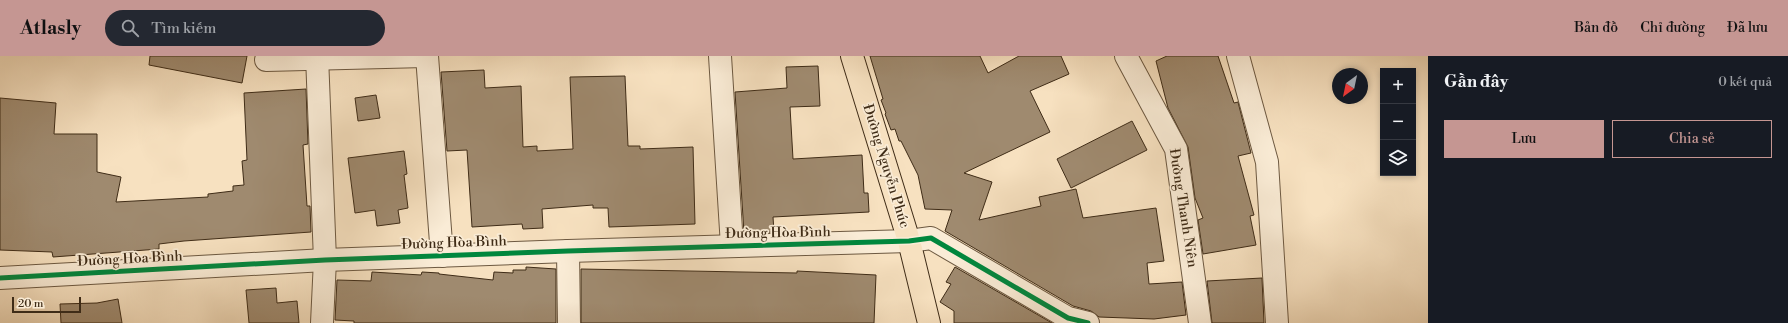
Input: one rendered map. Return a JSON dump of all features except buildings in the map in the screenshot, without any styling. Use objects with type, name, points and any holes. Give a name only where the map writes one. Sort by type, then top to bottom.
[{"type":"main road","name":"Đường Nguyễn Phúc","points":[[852,56],[908,241],[929,323]]},
{"type":"street","points":[[266,60],[426,56],[442,256]]},
{"type":"street","points":[[720,56],[732,246]]},
{"type":"street","name":"Đường Thanh Niên","points":[[1126,56],[1176,149],[1200,323]]},
{"type":"street","points":[[1238,56],[1267,162],[1277,323]]},
{"type":"street","points":[[317,58],[325,260],[322,323]]},
{"type":"street","name":"Đường Hòa Bình","points":[[0,278],[325,260],[908,241],[931,238],[1068,318],[1088,323]]},
{"type":"street","points":[[568,251],[569,323]]},
{"type":"cycle path","points":[[0,278],[325,260],[909,241],[931,238],[1068,318],[1088,323]]}]
